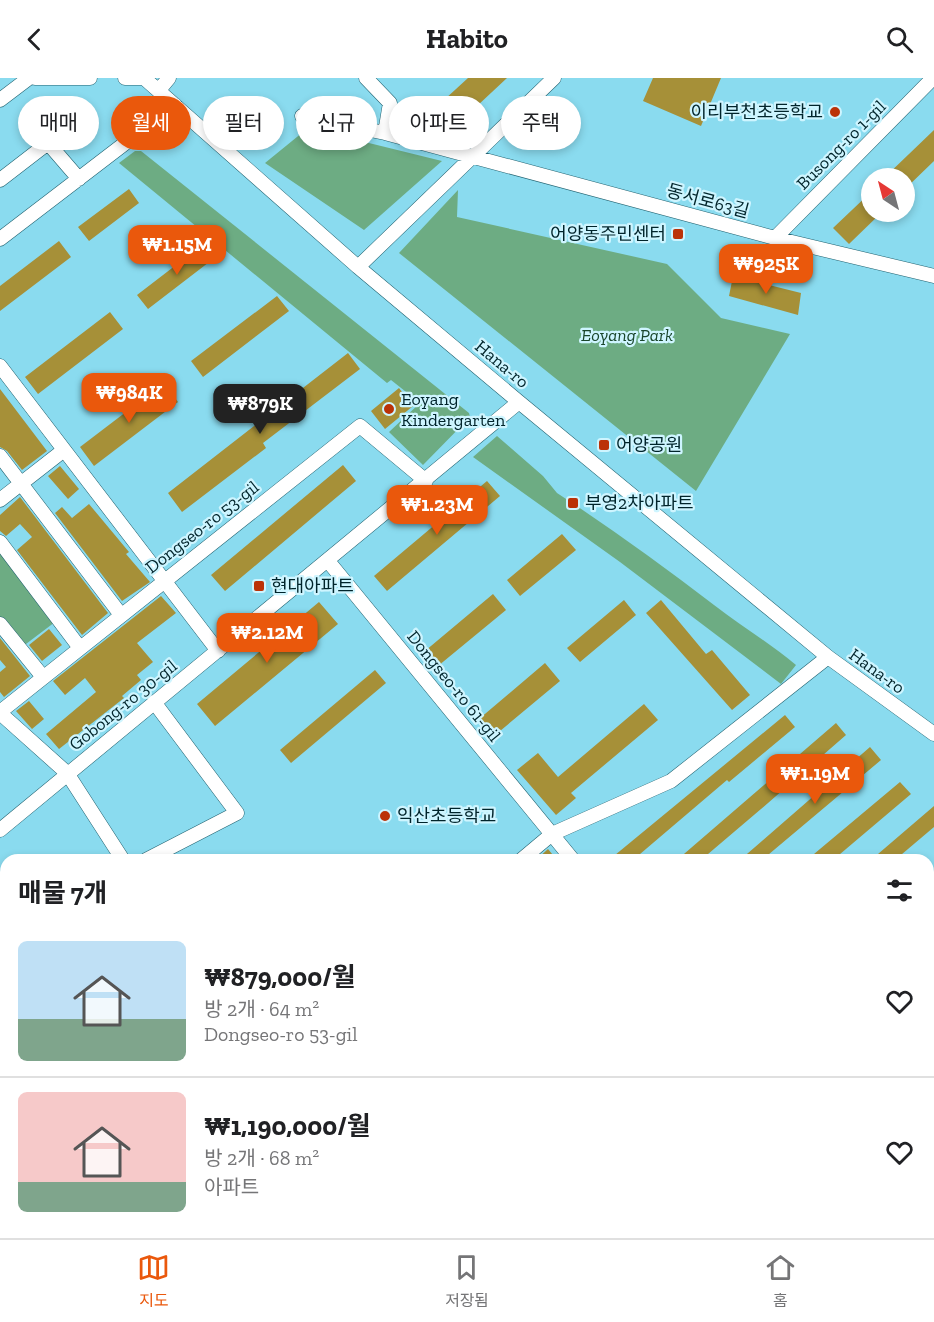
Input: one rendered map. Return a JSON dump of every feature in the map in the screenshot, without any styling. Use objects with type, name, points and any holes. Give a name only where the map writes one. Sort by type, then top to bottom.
[{"type":"street","points":[[0,100],[29,78]]},
{"type":"street","points":[[35,78],[90,78]]},
{"type":"street","points":[[125,78],[145,78]]},
{"type":"street","name":"Hana-ro","points":[[145,78],[165,96]]},
{"type":"street","points":[[159,90],[169,78]]},
{"type":"street","points":[[366,78],[390,103],[385,133]]},
{"type":"street","points":[[358,267],[475,158],[554,78]]},
{"type":"street","name":"Busong-ro 1-gil","points":[[774,238],[933,78]]},
{"type":"street","name":"Hana-ro","points":[[191,119],[358,267],[519,402],[828,657],[934,735]]},
{"type":"street","name":"동서로63길","points":[[377,131],[774,238],[934,276]]},
{"type":"street","points":[[0,180],[48,143],[79,179]]},
{"type":"street","points":[[0,239],[117,150]]},
{"type":"street","points":[[0,366],[218,651]]},
{"type":"street","name":"Gobong-ro 30-gil","points":[[0,830],[519,402]]},
{"type":"street","name":"Dongseo-ro 53-gil","points":[[0,713],[360,426],[426,481]]},
{"type":"street","points":[[0,500],[64,450]]},
{"type":"street","points":[[0,456],[121,615]]},
{"type":"street","points":[[0,542],[80,648]]},
{"type":"street","name":"Dongseo-ro 61-gil","points":[[328,561],[568,854]]},
{"type":"street","points":[[0,624],[43,677]]},
{"type":"street","name":"Hana-ro","points":[[552,834],[670,781],[828,657]]},
{"type":"street","points":[[154,702],[237,813],[158,854]]},
{"type":"street","points":[[0,713],[67,773],[119,854]]},
{"type":"street","points":[[528,854],[552,834]]},
{"type":"green space","points":[[296,138],[296,150],[377,150],[377,145],[389,148],[389,150],[442,161],[364,230],[265,163],[284,150]]},
{"type":"green space","points":[[135,151],[141,151],[469,413],[470,417],[423,465],[389,432],[420,403],[391,380],[387,383],[119,163]]},
{"type":"green space","name":"Eoyang Park","points":[[458,190],[457,217],[667,264],[721,318],[790,334],[696,491],[399,253]]},
{"type":"green space","points":[[497,436],[543,476],[557,493],[637,548],[796,665],[781,684],[620,562],[473,457]]},
{"type":"green space","points":[[0,550],[55,622],[22,647],[0,618]]},
{"type":"building","points":[[468,78],[507,78],[488,96],[448,96]]},
{"type":"building","points":[[653,78],[721,78],[701,126],[643,101]]},
{"type":"building","points":[[934,130],[934,161],[915,179],[915,168],[894,168]]},
{"type":"building","points":[[129,189],[139,203],[89,241],[78,227]]},
{"type":"building","points":[[861,201],[861,222],[872,222],[849,244],[833,228]]},
{"type":"building","points":[[59,241],[71,257],[0,311],[0,286]]},
{"type":"building","points":[[206,242],[217,256],[148,309],[137,295]]},
{"type":"building","points":[[733,276],[801,293],[798,315],[729,296]]},
{"type":"building","points":[[277,296],[289,311],[203,377],[191,361]]},
{"type":"building","points":[[110,312],[123,329],[38,394],[25,377]]},
{"type":"building","points":[[348,353],[360,369],[263,443],[266,448],[182,512],[168,493]]},
{"type":"building","points":[[164,383],[178,402],[94,466],[80,447]]},
{"type":"building","points":[[399,388],[413,406],[385,429],[371,411]]},
{"type":"building","points":[[0,389],[47,451],[22,470],[7,451],[0,447]]},
{"type":"building","points":[[343,465],[356,481],[225,591],[211,575]]},
{"type":"building","points":[[60,466],[79,489],[68,499],[48,476]]},
{"type":"building","points":[[487,481],[500,496],[387,591],[374,576]]},
{"type":"building","points":[[20,497],[108,613],[82,635],[17,550],[32,537],[20,524],[6,536],[0,531],[0,515]]},
{"type":"building","points":[[89,504],[129,552],[126,554],[150,582],[122,601],[55,513],[62,507],[72,518]]},
{"type":"building","points":[[562,534],[576,550],[520,596],[507,580]]},
{"type":"building","points":[[493,594],[506,610],[438,666],[425,651]]},
{"type":"building","points":[[161,596],[176,613],[137,643],[153,662],[137,675],[141,680],[122,696],[124,698],[59,749],[46,734],[96,692],[85,678],[65,695],[53,681]]},
{"type":"building","points":[[624,600],[636,615],[580,662],[567,648]]},
{"type":"building","points":[[661,600],[706,654],[712,650],[750,695],[732,710],[646,613]]},
{"type":"building","points":[[319,602],[338,624],[215,726],[197,704]]},
{"type":"building","points":[[49,629],[62,645],[42,661],[29,645]]},
{"type":"building","points":[[0,638],[30,676],[4,697],[0,692],[0,672],[6,667],[0,660]]},
{"type":"building","points":[[545,663],[560,681],[494,736],[479,719]]},
{"type":"building","points":[[375,670],[386,683],[291,763],[280,750]]},
{"type":"building","points":[[29,701],[44,719],[32,729],[16,711]]},
{"type":"building","points":[[644,704],[658,720],[571,793],[576,798],[556,815],[517,770],[538,753],[558,777]]},
{"type":"building","points":[[785,715],[795,727],[729,782],[727,780],[640,854],[616,854]]},
{"type":"building","points":[[836,723],[846,735],[708,854],[684,854]]},
{"type":"building","points":[[870,747],[881,760],[769,854],[747,854]]},
{"type":"building","points":[[900,782],[911,794],[840,854],[814,854]]},
{"type":"building","points":[[934,806],[934,827],[902,854],[878,854]]},
{"type":"building","points":[[548,849],[552,854],[543,854]]},
{"type":"place","name":"이리부천초등학교","points":[[835,112]]},
{"type":"place","name":"어양동주민센터","points":[[678,234]]},
{"type":"place","name":"Eoyang Kindergarten","points":[[389,409]]},
{"type":"place","name":"어양공원","points":[[604,445]]},
{"type":"place","name":"부영2차아파트","points":[[573,503]]},
{"type":"place","name":"현대아파트","points":[[259,586]]},
{"type":"place","name":"익산초등학교","points":[[385,816]]}]
